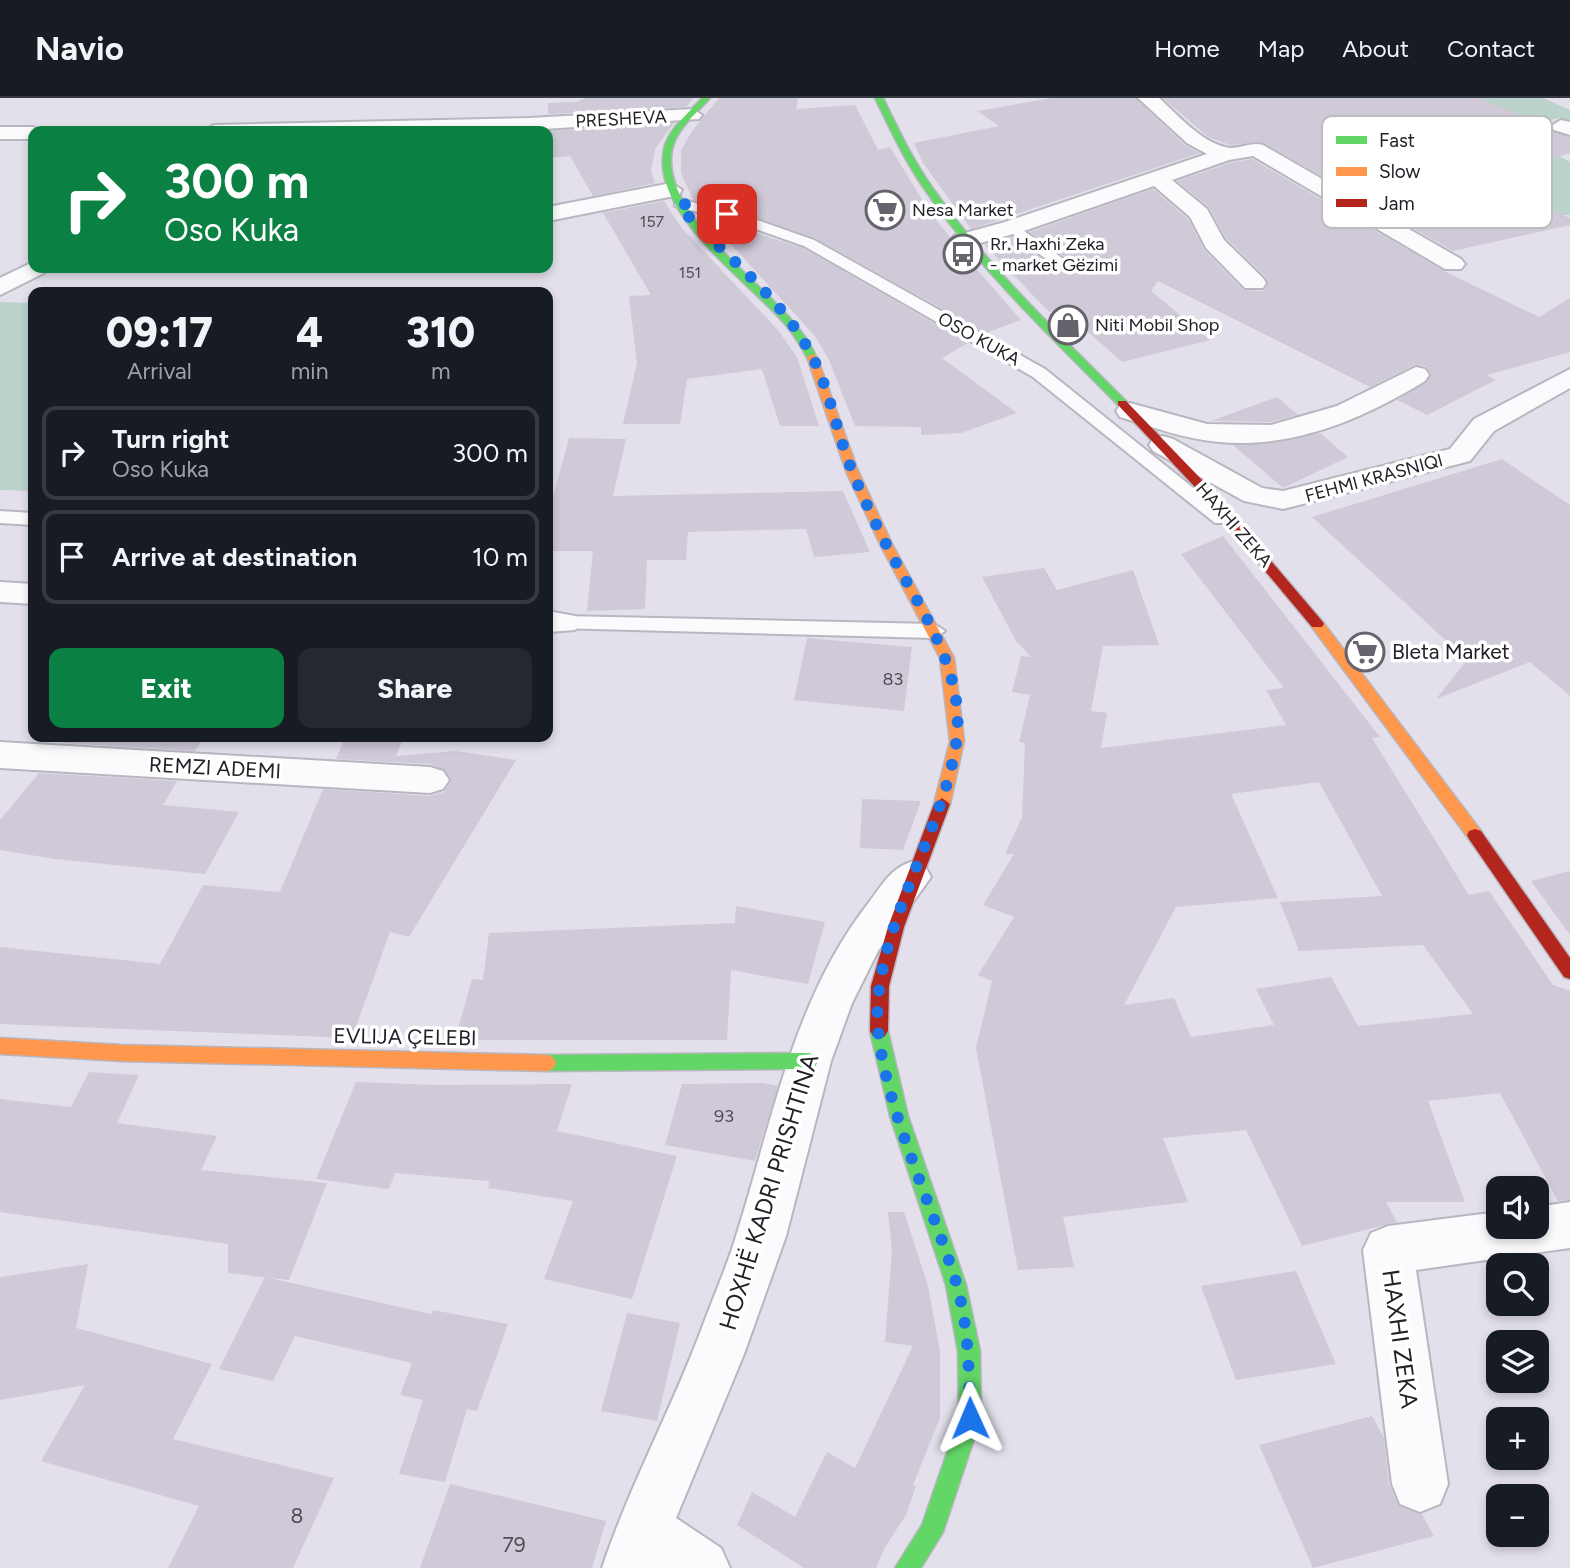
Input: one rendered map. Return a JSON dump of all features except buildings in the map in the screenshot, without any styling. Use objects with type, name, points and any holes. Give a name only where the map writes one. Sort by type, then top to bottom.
[{"type":"street","points":[[706,98],[668,149],[665,171],[675,197],[691,220],[790,323],[812,356],[852,471],[886,544],[947,658],[954,697],[957,741],[942,805],[895,927],[880,986],[879,1038],[899,1116],[957,1285],[970,1351],[970,1418],[931,1532],[907,1568]]},
{"type":"street","name":"HAXHI ZEKA","points":[[879,98],[898,148],[962,241],[1163,445],[1244,537],[1376,699],[1570,972]]},
{"type":"street","points":[[1148,98],[1194,139],[1224,155]]},
{"type":"street","name":"PRESHEVA","points":[[439,126],[692,115]]},
{"type":"street","points":[[0,133],[28,133]]},
{"type":"street","points":[[962,241],[1013,227],[1224,155],[1256,149],[1322,188]]},
{"type":"street","points":[[1156,177],[1199,214],[1220,251],[1254,283]]},
{"type":"street","points":[[553,213],[675,197]]},
{"type":"street","points":[[1391,228],[1453,264]]},
{"type":"street","points":[[0,288],[28,272]]},
{"type":"street","points":[[1130,411],[1183,428],[1218,434],[1259,435],[1300,428],[1347,413],[1384,396],[1416,375]]},
{"type":"street","name":"FEHMI KRASNIQI","points":[[1163,445],[1254,495],[1283,500],[1460,455],[1484,425],[1570,377]]},
{"type":"street","points":[[0,592],[28,594]]},
{"type":"street","name":"REMZI ADEMI","points":[[0,755],[430,780]]},
{"type":"street","name":"HOXHË KADRI PRISHTINA","points":[[637,1549],[718,1354],[761,1236],[809,1061],[831,1003],[862,941],[918,868]]},
{"type":"street","name":"EVLIJA ÇELEBI","points":[[0,1046],[122,1053],[614,1064],[809,1061]]},
{"type":"street","name":"HAXHI ZEKA","points":[[1420,1484],[1388,1250],[1570,1225]]},
{"type":"street","points":[[637,1549],[701,1568]]},
{"type":"lane","name":"OSO KUKA","points":[[675,197],[809,243],[1039,373],[1244,537]]},
{"type":"lane","points":[[1013,227],[1064,266]]},
{"type":"lane","points":[[0,517],[28,519]]},
{"type":"lane","points":[[556,623],[934,631]]},
{"type":"green space","points":[[1363,98],[1543,98],[1570,110],[1570,123],[1559,118],[1552,120],[1552,116],[1385,116]]},
{"type":"green space","points":[[1552,152],[1570,162],[1570,215],[1552,216]]},
{"type":"green space","points":[[0,302],[28,303],[28,491],[0,490]]},
{"type":"traffic: fast","points":[[706,98],[679,129],[668,150],[667,172],[675,195],[709,242],[788,321],[812,357]]},
{"type":"traffic: fast","points":[[879,98],[926,185],[955,225],[1018,298],[1122,403]]},
{"type":"traffic: fast","points":[[879,1031],[899,1116],[956,1285],[969,1351],[970,1418],[931,1532],[907,1568]]},
{"type":"traffic: fast","points":[[547,1063],[809,1061]]},
{"type":"traffic: slow","points":[[812,357],[852,471],[886,544],[947,658],[957,741],[942,804]]},
{"type":"traffic: slow","points":[[1317,624],[1475,835]]},
{"type":"traffic: slow","points":[[0,1046],[122,1053],[547,1063]]},
{"type":"traffic: jam","points":[[1122,403],[1199,484],[1317,624]]},
{"type":"traffic: jam","points":[[879,1031],[880,986],[896,927],[942,804]]},
{"type":"traffic: jam","points":[[1475,835],[1570,972]]},
{"type":"place","name":"Nesa Market","points":[[885,210]]},
{"type":"place","name":"Rr. Haxhi Zeka - market Gëzimi","points":[[963,254]]},
{"type":"place","name":"Niti Mobil Shop","points":[[1068,325]]},
{"type":"place","name":"Bleta Market","points":[[1365,652]]},
{"type":"route","points":[[727,214],[680,203],[691,220],[762,290],[790,323],[812,356],[852,471],[886,544],[947,658],[954,697],[957,741],[942,805],[895,927],[880,986],[879,1038],[899,1116],[957,1285],[970,1351],[970,1418]]}]
